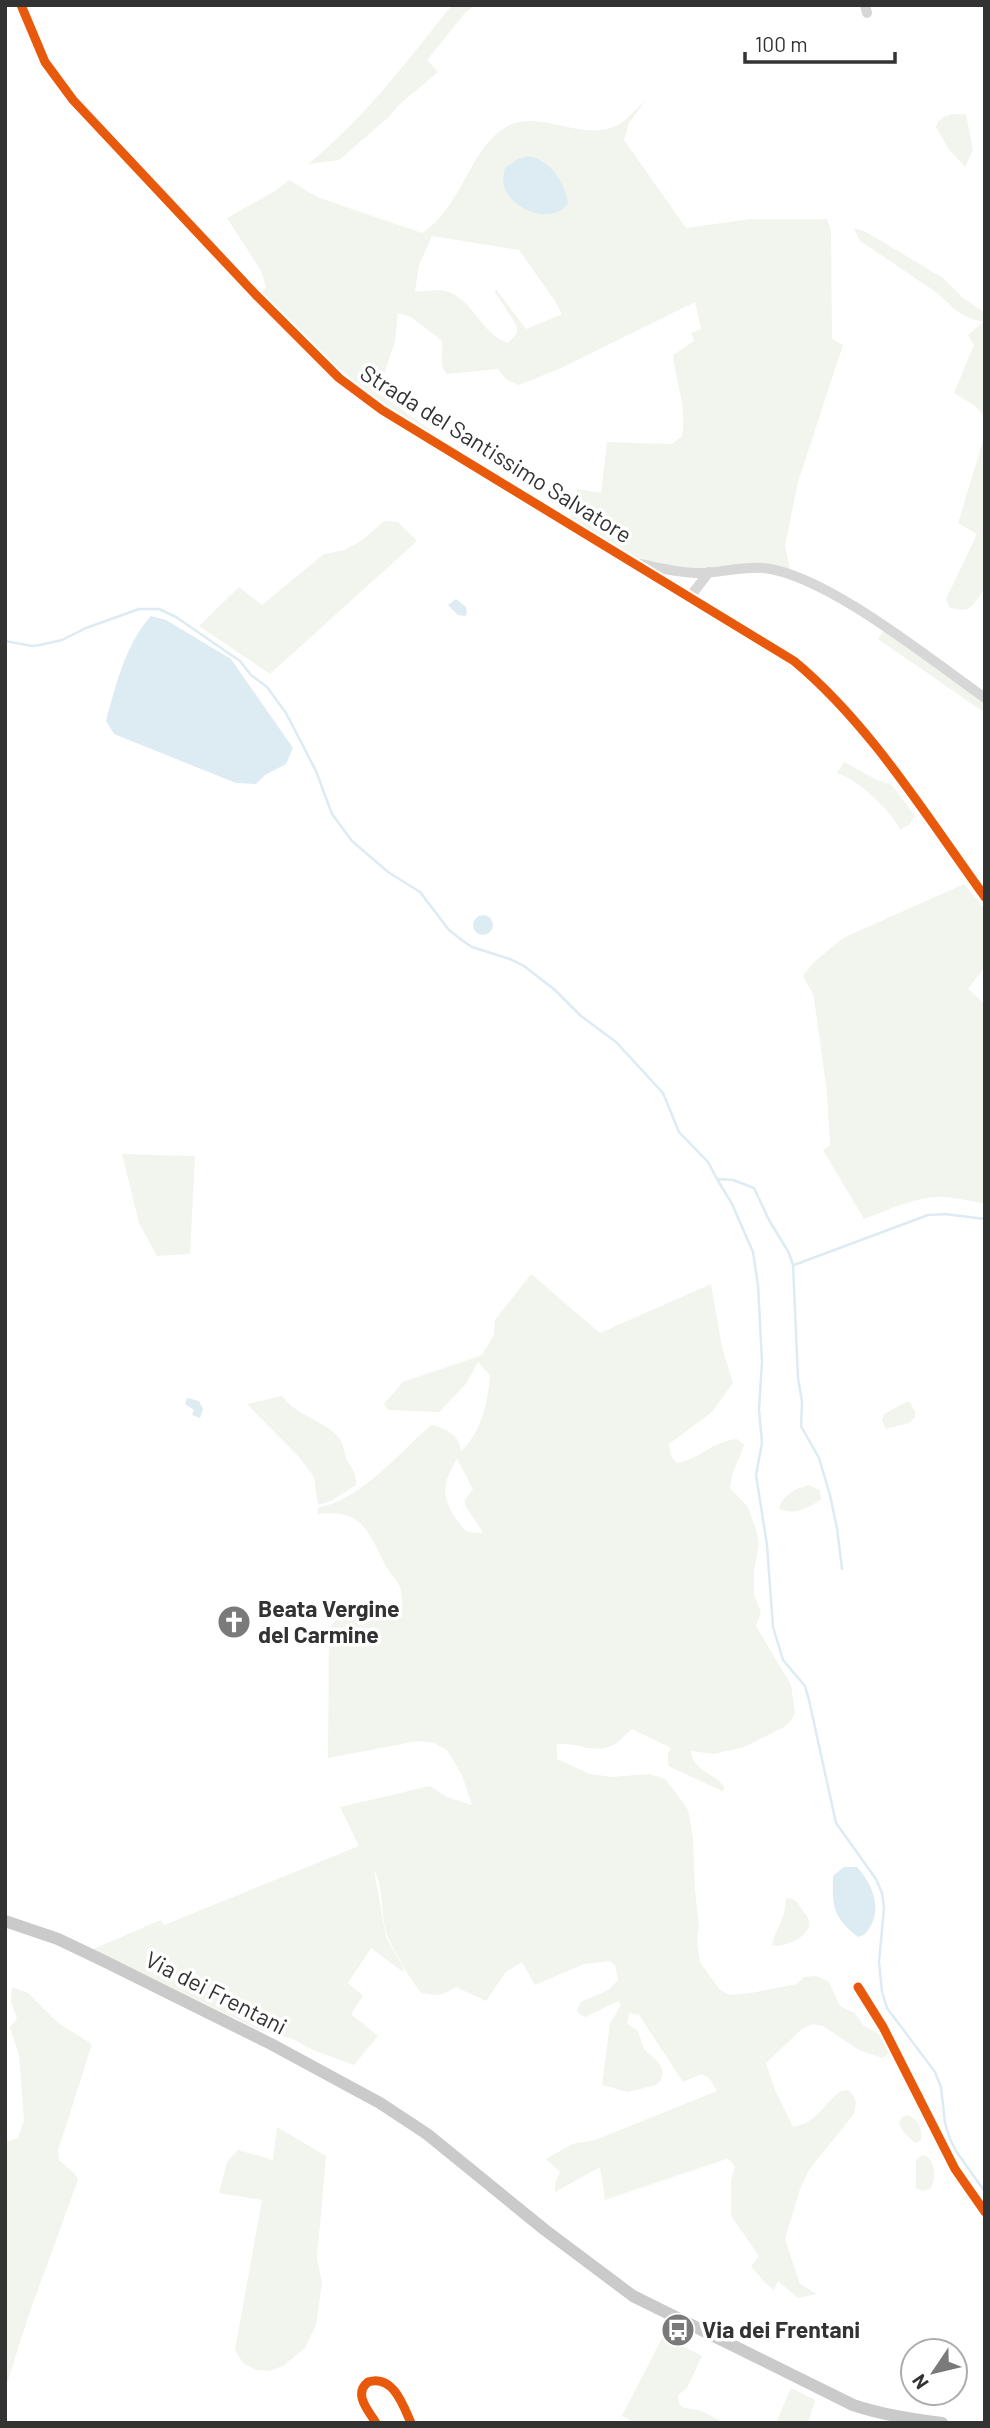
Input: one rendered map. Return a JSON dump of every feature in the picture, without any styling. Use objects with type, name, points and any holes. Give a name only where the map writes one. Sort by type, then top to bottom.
[{"type":"main road","name":"Via dei Frentani","points":[[5,1921],[58,1939],[214,2014],[400,2115],[545,2230],[633,2296],[664,2313],[853,2405],[905,2419],[942,2423]]},
{"type":"street","name":"Strada del Santissimo Salvatore","points":[[21,5],[45,62],[73,100],[256,295],[339,378],[382,410],[794,661],[823,685],[867,734],[985,897]]},
{"type":"street","points":[[633,563],[680,572],[762,568],[782,572],[808,582],[859,610],[985,698]]},
{"type":"street","points":[[690,598],[709,572]]},
{"type":"street","points":[[858,1987],[883,2027],[955,2169],[985,2212]]},
{"type":"street","points":[[376,2423],[362,2401],[362,2390],[368,2382],[379,2379],[394,2390],[411,2423]]},
{"type":"shaded area","points":[[452,5],[475,5],[465,13],[427,60],[438,72],[339,160],[308,164],[366,109]]},
{"type":"shaded area","points":[[646,100],[629,123],[624,140],[686,228],[751,219],[827,219],[831,231],[832,339],[843,345],[798,482],[785,546],[790,570],[682,568],[637,562],[570,524],[577,489],[601,493],[607,442],[672,444],[682,436],[682,405],[673,355],[694,341],[691,333],[701,329],[695,302],[559,369],[519,385],[507,380],[498,369],[447,374],[442,362],[442,341],[411,317],[398,313],[395,341],[378,393],[431,430],[429,434],[341,370],[300,333],[262,293],[266,287],[261,271],[227,218],[289,180],[317,197],[422,233],[436,222],[447,208],[484,147],[508,126],[534,121],[576,129],[604,130],[622,123]],"holes":[[[432,236],[519,250],[562,314],[526,329],[496,289],[495,292],[517,326],[517,333],[508,343],[491,333],[458,297],[441,290],[415,291],[419,265]]]},
{"type":"shaded area","points":[[966,114],[973,150],[965,167],[948,148],[936,127],[944,117]]},
{"type":"shaded area","points":[[528,156],[543,162],[560,180],[568,203],[562,210],[535,213],[518,204],[506,191],[503,180],[505,168]]},
{"type":"shaded area","points":[[854,228],[866,232],[943,278],[962,297],[985,313],[985,417],[975,406],[954,393],[974,345],[968,335],[983,322],[959,313],[933,290],[860,241]]},
{"type":"shaded area","points":[[985,434],[985,588],[971,607],[962,610],[949,607],[946,599],[977,534],[958,523]]},
{"type":"shaded area","points":[[384,521],[398,522],[417,541],[270,674],[199,626],[239,587],[262,605],[324,554],[345,550],[361,541]]},
{"type":"shaded area","points":[[456,599],[466,607],[465,616],[458,615],[448,605]]},
{"type":"shaded area","points":[[151,616],[166,620],[231,659],[293,748],[286,764],[265,775],[256,784],[236,783],[114,734],[106,721],[118,680],[134,640]]},
{"type":"shaded area","points":[[884,630],[985,701],[985,713],[878,639]]},
{"type":"shaded area","points":[[844,762],[892,785],[915,816],[910,824],[900,830],[890,814],[873,797],[837,773]]},
{"type":"shaded area","points":[[964,884],[985,909],[985,967],[968,989],[985,1004],[985,1204],[940,1197],[921,1199],[864,1219],[823,1150],[830,1145],[827,1093],[813,994],[803,976],[815,961],[843,938]]},
{"type":"shaded area","points":[[483,915],[490,918],[493,925],[490,932],[483,935],[476,932],[473,925],[476,918]]},
{"type":"shaded area","points":[[122,1154],[195,1156],[190,1254],[157,1256],[139,1223]]},
{"type":"shaded area","points":[[531,1274],[600,1333],[711,1284],[722,1347],[733,1383],[712,1412],[669,1444],[671,1456],[677,1463],[728,1441],[737,1439],[744,1445],[730,1488],[748,1507],[757,1533],[759,1544],[754,1570],[754,1594],[761,1613],[756,1626],[791,1685],[795,1713],[784,1727],[744,1747],[714,1754],[691,1751],[695,1763],[725,1788],[722,1791],[668,1766],[668,1753],[671,1748],[632,1729],[615,1744],[603,1749],[557,1744],[557,1759],[590,1774],[612,1777],[649,1774],[665,1779],[677,1794],[688,1810],[693,1837],[700,1962],[720,1990],[730,1995],[751,1993],[797,1984],[804,1977],[816,1976],[829,1982],[840,2006],[855,2013],[863,2025],[883,2036],[888,2043],[889,2054],[882,2058],[859,2050],[823,2026],[813,2024],[802,2029],[766,2063],[775,2090],[793,2127],[808,2122],[841,2091],[848,2090],[856,2103],[854,2114],[809,2170],[800,2189],[785,2239],[800,2284],[817,2294],[798,2298],[778,2281],[774,2290],[751,2266],[759,2256],[731,2216],[731,2180],[735,2167],[726,2159],[605,2200],[600,2167],[555,2192],[555,2183],[560,2172],[546,2159],[572,2144],[595,2140],[717,2091],[709,2078],[702,2074],[683,2082],[639,2015],[629,2013],[627,2024],[638,2031],[644,2049],[660,2064],[663,2072],[661,2080],[656,2085],[628,2092],[602,2085],[610,2023],[621,2005],[618,2001],[585,2017],[577,2010],[581,2002],[608,1990],[618,1980],[615,1965],[610,1961],[584,1964],[535,1985],[522,1962],[506,1972],[486,2001],[456,1987],[440,1994],[422,1993],[387,1935],[380,1886],[374,1870],[386,1937],[404,1969],[403,1972],[371,1948],[348,1983],[363,1996],[351,2014],[378,2036],[354,2065],[313,2050],[293,2039],[259,2030],[93,1949],[161,1920],[164,1925],[359,1846],[340,1807],[430,1786],[447,1797],[472,1805],[462,1775],[447,1750],[434,1743],[418,1741],[328,1758],[329,1628],[354,1609],[402,1612],[402,1602],[398,1583],[364,1527],[344,1514],[318,1514],[318,1508],[334,1503],[365,1485],[431,1425],[451,1433],[458,1441],[461,1451],[479,1425],[488,1395],[490,1375],[478,1362],[466,1384],[439,1412],[388,1410],[384,1404],[403,1382],[482,1355],[494,1335],[495,1320]],"holes":[[[457,1459],[473,1489],[465,1500],[465,1505],[483,1533],[467,1532],[448,1506],[445,1489]]]},
{"type":"shaded area","points":[[282,1396],[295,1408],[327,1427],[341,1441],[355,1474],[356,1485],[331,1501],[318,1505],[314,1477],[298,1456],[247,1404]]},
{"type":"shaded area","points":[[187,1398],[199,1401],[203,1409],[200,1418],[192,1415],[194,1410],[185,1404]]},
{"type":"shaded area","points":[[910,1402],[915,1418],[909,1423],[886,1429],[882,1420],[884,1414]]},
{"type":"shaded area","points":[[809,1485],[820,1490],[821,1500],[796,1511],[779,1509],[790,1493]]},
{"type":"shaded area","points":[[844,1867],[857,1867],[868,1883],[875,1901],[874,1918],[870,1927],[864,1935],[858,1937],[843,1923],[834,1904],[833,1876]]},
{"type":"shaded area","points":[[787,1898],[798,1904],[808,1918],[809,1926],[803,1935],[793,1942],[772,1945],[783,1918]]},
{"type":"shaded area","points":[[12,1987],[28,1993],[58,2023],[92,2044],[58,2151],[59,2160],[78,2180],[28,2317],[5,2390],[5,2142],[18,2138],[24,2121],[19,2055],[10,2027],[17,2019],[11,2001]]},
{"type":"shaded area","points":[[908,2115],[919,2126],[921,2141],[915,2143],[904,2133],[899,2123],[902,2117]]},
{"type":"shaded area","points":[[277,2127],[326,2156],[317,2258],[322,2283],[316,2325],[305,2348],[283,2366],[269,2371],[256,2370],[243,2363],[235,2350],[262,2200],[219,2193],[227,2162],[238,2150],[273,2160]]},
{"type":"shaded area","points":[[922,2155],[931,2160],[934,2172],[931,2188],[923,2191],[916,2189],[916,2160]]},
{"type":"shaded area","points":[[663,2336],[702,2356],[687,2388],[678,2395],[681,2406],[704,2412],[724,2423],[636,2423],[622,2416]]},
{"type":"shaded area","points":[[791,2388],[815,2400],[808,2423],[776,2423]]},
{"type":"waterway","points":[[5,641],[40,645],[62,640],[86,628],[139,609],[159,609],[176,617],[240,661],[251,675],[267,687],[286,713],[316,771],[332,814],[352,841],[388,872],[420,892],[449,930],[463,941],[472,947],[524,966],[555,990],[581,1016],[616,1042],[663,1093],[679,1132],[708,1162],[717,1179],[733,1180],[754,1188],[793,1265],[798,1378],[802,1402],[801,1426],[819,1458],[830,1495],[842,1569]]},
{"type":"waterway","points":[[717,1179],[732,1204],[753,1252],[758,1285],[762,1362],[759,1409],[762,1443],[756,1475],[767,1545],[773,1627],[783,1660],[805,1686],[836,1823],[876,1879],[882,1893],[884,1908],[879,1962],[882,1992],[887,2008],[935,2072],[941,2087],[945,2123],[950,2139],[985,2192]]},
{"type":"waterway","points":[[794,1265],[928,1215],[945,1214],[985,1219]]},
{"type":"cycle path","points":[[21,5],[45,62],[73,100],[256,295],[339,378],[382,410],[794,661],[822,686],[873,742],[985,897]]},
{"type":"cycle path","points":[[858,1987],[883,2027],[955,2169],[985,2212]]},
{"type":"cycle path","points":[[376,2423],[363,2402],[362,2392],[368,2382],[377,2381],[384,2382],[396,2393],[411,2423]]},
{"type":"place","name":"Beata Vergine del Carmine","points":[[234,1622]]},
{"type":"place","name":"Via dei Frentani","points":[[678,2330]]}]
